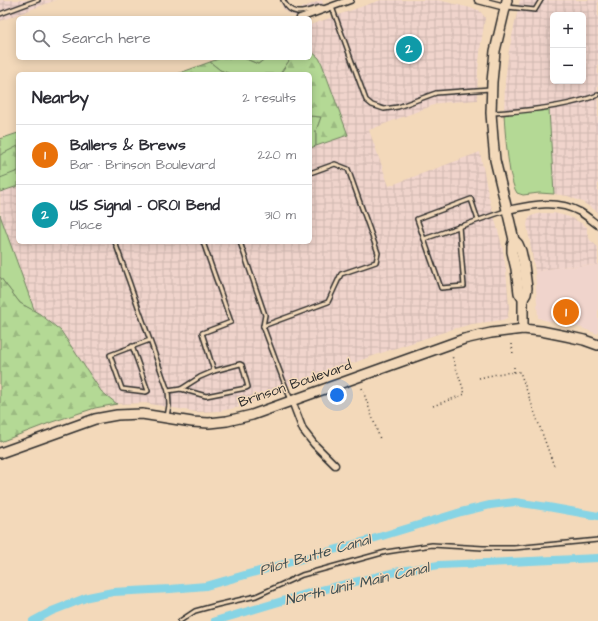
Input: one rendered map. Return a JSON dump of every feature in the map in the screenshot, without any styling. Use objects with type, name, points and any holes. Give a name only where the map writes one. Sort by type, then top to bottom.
[{"type":"street","points":[[306,16],[350,0]]},
{"type":"street","points":[[478,0],[506,3],[495,51],[491,89],[492,139],[495,160],[514,240],[518,244],[521,251],[524,265],[527,288],[523,299],[523,329]]},
{"type":"street","points":[[507,210],[533,205],[552,204],[580,212],[598,225]]},
{"type":"street","name":"Brinson Boulevard","points":[[0,453],[95,419],[117,415],[142,414],[192,422],[209,423],[227,421],[252,415],[464,339],[491,332],[523,329],[541,331],[584,340],[598,346]]},
{"type":"street","points":[[292,401],[303,430],[314,444],[335,465]]},
{"type":"lane","points":[[22,0],[24,5]]},
{"type":"lane","points":[[0,14],[38,0]]},
{"type":"lane","points":[[283,0],[289,9],[301,13],[321,7],[330,8],[366,100],[372,105],[384,109],[398,107],[436,93],[491,89]]},
{"type":"lane","points":[[506,3],[535,10],[542,0]]},
{"type":"lane","points":[[491,113],[558,106],[592,98],[598,95]]},
{"type":"lane","points":[[263,326],[328,302],[341,274],[376,262],[378,253],[348,169],[335,164],[312,172]]},
{"type":"lane","points":[[459,226],[464,286],[441,288],[416,219],[471,199],[478,220]]},
{"type":"lane","points":[[424,238],[507,210]]},
{"type":"lane","points":[[116,244],[168,391],[169,405],[167,418]]},
{"type":"lane","points":[[204,244],[231,322],[202,333],[214,371]]},
{"type":"lane","points":[[241,244],[265,315],[263,326],[292,401]]},
{"type":"lane","points":[[132,346],[148,391],[146,392],[122,389],[110,355],[132,346],[150,340]]},
{"type":"lane","points":[[168,391],[181,389],[200,377],[214,371],[240,364],[242,365],[248,387],[206,396],[181,389]]},
{"type":"lane","points":[[180,621],[195,612],[256,596],[302,575],[386,552],[432,545],[514,548],[598,540]]},
{"type":"path","points":[[512,344],[513,356]]},
{"type":"path","points":[[433,406],[465,394],[452,356]]},
{"type":"path","points":[[514,364],[514,373]]},
{"type":"path","points":[[479,378],[502,373],[520,372],[554,466]]},
{"type":"path","points":[[362,388],[380,439]]},
{"type":"shaded area","points":[[0,0],[56,0],[0,21]]},
{"type":"shaded area","points":[[280,0],[287,0],[288,4],[299,9],[322,0],[324,8],[295,16],[288,13],[283,8]]},
{"type":"shaded area","points":[[381,0],[438,0],[479,10],[484,16],[485,18],[478,70],[477,100],[439,103],[369,130],[389,186],[480,152],[489,198],[502,245],[506,269],[509,307],[507,318],[453,329],[387,351],[280,389],[241,407],[220,411],[196,412],[145,403],[117,404],[95,408],[52,422],[0,442],[0,139],[16,134],[16,244],[312,244],[312,72],[182,72],[216,60],[312,60],[312,24]]},
{"type":"shaded area","points":[[520,0],[598,0],[598,212],[582,202],[568,196],[554,194],[549,110],[504,114],[505,81],[509,50]]},
{"type":"shaded area","points":[[541,213],[554,213],[570,217],[587,227],[587,233],[590,240],[598,247],[598,265],[559,267],[535,272],[527,225],[531,216]]},
{"type":"shaded area","points":[[598,265],[598,334],[576,326],[538,318],[535,272],[559,267]]},
{"type":"green space","points":[[312,52],[319,58],[348,135],[316,146],[316,131],[321,117],[312,116],[312,72],[281,72],[290,60],[312,60]]},
{"type":"green space","points":[[216,60],[249,60],[258,64],[263,60],[290,60],[281,72],[225,72],[210,62]]},
{"type":"green space","points":[[249,60],[263,60],[258,64]]},
{"type":"green space","points":[[210,62],[225,72],[182,72]]},
{"type":"green space","points":[[549,109],[554,194],[539,193],[523,195],[517,193],[510,172],[504,114]]},
{"type":"green space","points":[[312,116],[321,117],[316,131],[316,146],[312,147]]},
{"type":"green space","points":[[16,134],[16,187],[0,192],[0,139]]},
{"type":"green space","points":[[16,147],[16,172],[0,178],[0,155]]},
{"type":"green space","points":[[0,215],[35,312],[20,303],[0,277]]},
{"type":"green space","points":[[0,277],[20,303],[40,314],[61,331],[101,391],[117,404],[95,408],[52,422],[0,442]]},
{"type":"waterway","name":"Pilot Butte Canal","points":[[33,621],[52,611],[88,597],[113,592],[206,586],[369,540],[461,512],[490,505],[515,502],[598,516]]},
{"type":"waterway","name":"North Unit Main Canal","points":[[215,621],[309,593],[400,571],[439,565],[598,558]]},
{"type":"place","name":"US Signal - OR01 Bend","points":[[409,49]]},
{"type":"place","name":"Ballers & Brews","points":[[566,312]]}]
